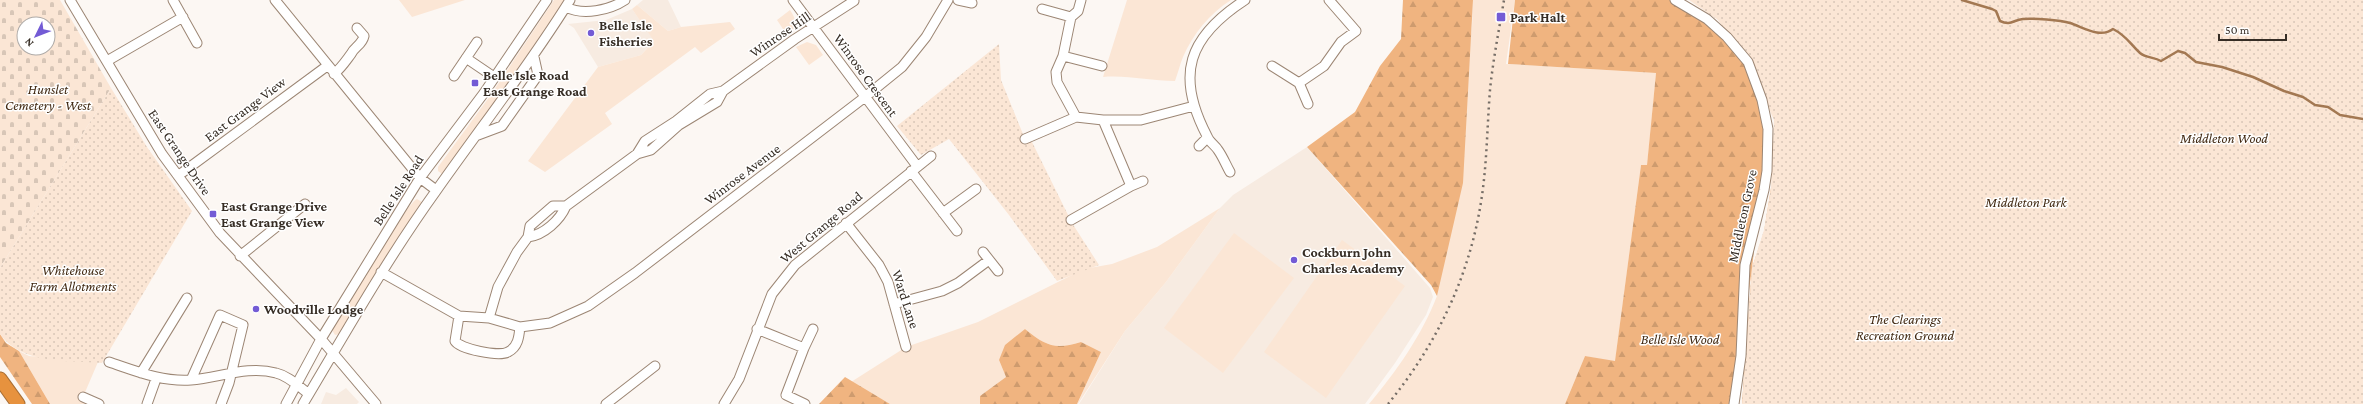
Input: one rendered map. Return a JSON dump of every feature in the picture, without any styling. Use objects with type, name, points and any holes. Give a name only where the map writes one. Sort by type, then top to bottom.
[{"type":"highway","points":[[0,379],[18,404]]},
{"type":"street","name":"East Grange Drive","points":[[70,0],[145,127],[202,209],[240,256],[321,339],[376,404]]},
{"type":"street","points":[[173,0],[197,43]]},
{"type":"street","points":[[275,0],[327,66],[420,178],[436,190]]},
{"type":"street","name":"Belle Isle Road","points":[[286,404],[321,339],[420,178],[494,77],[547,0]]},
{"type":"street","points":[[303,404],[381,272],[436,190],[534,57],[568,3],[576,10],[608,9],[625,0]]},
{"type":"street","name":"Winrose Crescent","points":[[793,0],[865,97],[943,214],[957,231]]},
{"type":"street","name":"Winrose Avenue","points":[[381,272],[460,316],[489,318],[520,327],[550,323],[588,306],[635,273],[865,97],[902,66],[926,37],[948,0]]},
{"type":"street","points":[[958,0],[972,3]]},
{"type":"street","points":[[1076,117],[1057,82],[1056,72],[1063,56],[1071,17],[1078,11],[1081,0]]},
{"type":"street","points":[[1230,172],[1218,149],[1207,138],[1194,106],[1188,74],[1200,42],[1228,11],[1245,0]]},
{"type":"street","points":[[1300,83],[1324,66],[1342,42],[1360,28],[1329,0]]},
{"type":"street","name":"Middleton Grove","points":[[1675,0],[1707,19],[1727,37],[1748,62],[1762,100],[1768,129],[1767,171],[1764,190],[1745,265],[1741,356],[1734,404]]},
{"type":"street","name":"Winrose Hill","points":[[489,318],[492,304],[502,278],[528,237],[538,236],[562,215],[566,206],[637,154],[651,150],[678,123],[717,102],[723,91],[813,26],[823,22],[854,1]]},
{"type":"street","points":[[1042,9],[1071,17]]},
{"type":"street","points":[[107,61],[183,17]]},
{"type":"street","points":[[334,74],[346,64],[351,53],[363,43],[364,36],[357,28]]},
{"type":"street","points":[[454,76],[477,42]]},
{"type":"street","points":[[1063,56],[1102,66]]},
{"type":"street","points":[[478,135],[502,126],[538,76],[534,57]]},
{"type":"street","points":[[466,58],[494,77]]},
{"type":"street","name":"East Grange View","points":[[179,175],[327,66]]},
{"type":"street","points":[[1272,66],[1300,83],[1308,104]]},
{"type":"street","points":[[1025,139],[1076,117],[1103,120],[1141,120],[1194,106]]},
{"type":"street","points":[[1103,120],[1131,186]]},
{"type":"street","points":[[1199,146],[1207,138]]},
{"type":"street","name":"West Grange Road","points":[[724,404],[740,379],[757,329],[772,294],[795,265],[931,156]]},
{"type":"street","points":[[1071,220],[1131,186],[1143,181]]},
{"type":"street","points":[[943,214],[976,189]]},
{"type":"street","points":[[240,256],[305,204]]},
{"type":"street","name":"Ward Lane","points":[[846,223],[879,264],[888,282],[906,347]]},
{"type":"street","points":[[983,252],[998,271]]},
{"type":"street","points":[[894,304],[942,291],[958,283],[989,260]]},
{"type":"street","points":[[141,373],[187,298]]},
{"type":"street","points":[[191,380],[220,315],[243,326],[231,373],[221,404]]},
{"type":"street","points":[[460,316],[455,341],[461,347],[501,354],[509,352],[518,340],[520,327]]},
{"type":"street","points":[[757,329],[804,348]]},
{"type":"street","points":[[805,404],[786,395],[813,329]]},
{"type":"street","points":[[109,362],[156,378],[191,380],[231,373],[256,371],[276,372],[309,394]]},
{"type":"street","points":[[606,404],[655,366]]},
{"type":"street","points":[[147,404],[156,378]]},
{"type":"street","points":[[83,397],[99,404]]},
{"type":"shaded area","points":[[643,0],[668,0],[681,27],[668,31],[637,5]]},
{"type":"shaded area","points":[[632,9],[654,40],[641,55],[598,67],[574,28],[568,24],[606,20]]},
{"type":"shaded area","name":"Cockburn John Charles Academy","points":[[1307,147],[1430,288],[1433,297],[1426,315],[1395,363],[1365,404],[1079,404],[1125,331],[1166,282],[1220,208],[1233,195]]},
{"type":"shaded area","points":[[346,388],[359,402],[357,404],[321,404],[326,392],[336,395]]},
{"type":"green space","name":"Hunslet Cemetery - West","points":[[0,0],[60,0],[111,88],[0,268]]},
{"type":"green space","points":[[399,0],[465,0],[412,17]]},
{"type":"green space","points":[[554,0],[565,0],[497,101],[442,174],[438,171],[438,167],[490,96]]},
{"type":"green space","points":[[1127,0],[1231,0],[1216,11],[1197,32],[1187,48],[1175,81],[1103,77]]},
{"type":"green space","points":[[1403,0],[1473,0],[1463,183],[1437,296],[1431,285],[1307,147],[1355,112],[1380,66],[1401,39]]},
{"type":"green space","points":[[1473,0],[1515,0],[1506,64],[1656,73],[1647,166],[1641,165],[1615,362],[1585,356],[1565,404],[1369,404],[1408,353],[1424,325],[1437,296],[1472,27]]},
{"type":"green space","name":"Belle Isle Wood","points":[[1515,0],[1675,0],[1707,19],[1748,62],[1768,129],[1734,404],[1565,404],[1585,356],[1615,361],[1641,165],[1647,165],[1656,73],[1508,64]]},
{"type":"green space","name":"Middleton Park","points":[[1689,0],[2363,0],[2363,404],[1742,404],[1752,268],[1764,230],[1771,188],[1774,120],[1748,62],[1718,20]]},
{"type":"green space","points":[[2363,0],[1742,404],[1752,268],[1764,232],[1771,188]]},
{"type":"green space","points":[[637,5],[668,31],[681,27],[730,22],[735,29],[701,53],[695,47],[605,113],[612,124],[545,172],[528,161],[598,67],[641,55],[654,41],[632,9]]},
{"type":"green space","points":[[790,10],[795,20],[795,26],[787,35],[777,20]]},
{"type":"green space","points":[[807,42],[816,45],[823,55],[809,65],[796,47]]},
{"type":"green space","points":[[999,44],[1001,80],[1025,139],[1031,140],[1072,223],[1099,265],[1057,281],[1009,215],[949,139],[921,155],[897,126]]},
{"type":"green space","name":"Whitehouse Farm Allotments","points":[[111,88],[147,147],[192,211],[102,363],[61,361],[33,356],[20,351],[9,344],[0,334],[0,268]]},
{"type":"green space","points":[[417,199],[422,202],[421,206],[376,273],[340,334],[335,335],[332,330],[361,281],[400,219]]},
{"type":"green space","points":[[1220,208],[1166,282],[1125,331],[1078,404],[1101,352],[1081,342],[1064,346],[1051,345],[1045,343],[1025,329],[999,360],[1006,377],[980,396],[980,404],[890,404],[851,382],[906,347],[978,322],[1084,269],[1112,264],[1157,247]]},
{"type":"green space","points":[[1234,233],[1294,278],[1223,373],[1164,328]]},
{"type":"green space","points":[[1342,240],[1405,286],[1326,398],[1264,352]]},
{"type":"green space","points":[[1025,329],[1045,343],[1051,345],[1064,346],[1081,342],[1101,352],[1077,404],[980,404],[980,396],[1006,377],[999,360],[1005,345]]},
{"type":"green space","points":[[0,334],[6,343],[19,351],[50,404],[32,404],[0,357]]},
{"type":"green space","points":[[19,351],[29,356],[98,362],[83,397],[99,404],[50,404]]},
{"type":"green space","points":[[845,377],[890,404],[819,404]]},
{"type":"waterway","points":[[1962,0],[1996,11],[2000,21],[2007,23],[2023,19],[2040,19],[2066,22],[2097,33],[2108,32],[2113,29],[2122,34],[2140,53],[2145,56],[2161,61],[2178,51],[2185,53],[2196,62],[2222,67],[2253,77],[2284,91],[2303,97],[2315,105],[2328,107],[2340,115],[2363,119]]},
{"type":"railway","points":[[1388,404],[1421,358],[1448,309],[1459,284],[1476,230],[1486,160],[1490,90],[1494,56],[1504,0]]},
{"type":"place","name":"Park Halt","points":[[1501,17]]},
{"type":"place","name":"Belle Isle Fisheries","points":[[591,33]]},
{"type":"place","name":"Belle Isle Road East Grange Road","points":[[475,83]]},
{"type":"place","name":"East Grange Drive East Grange View","points":[[213,214]]},
{"type":"place","name":"Cockburn John Charles Academy","points":[[1294,260]]},
{"type":"place","name":"Woodville Lodge","points":[[256,309]]},
{"type":"park label","name":"Middleton Wood","points":[[2224,138]]},
{"type":"park label","name":"The Clearings Recreation Ground","points":[[1905,328]]}]
